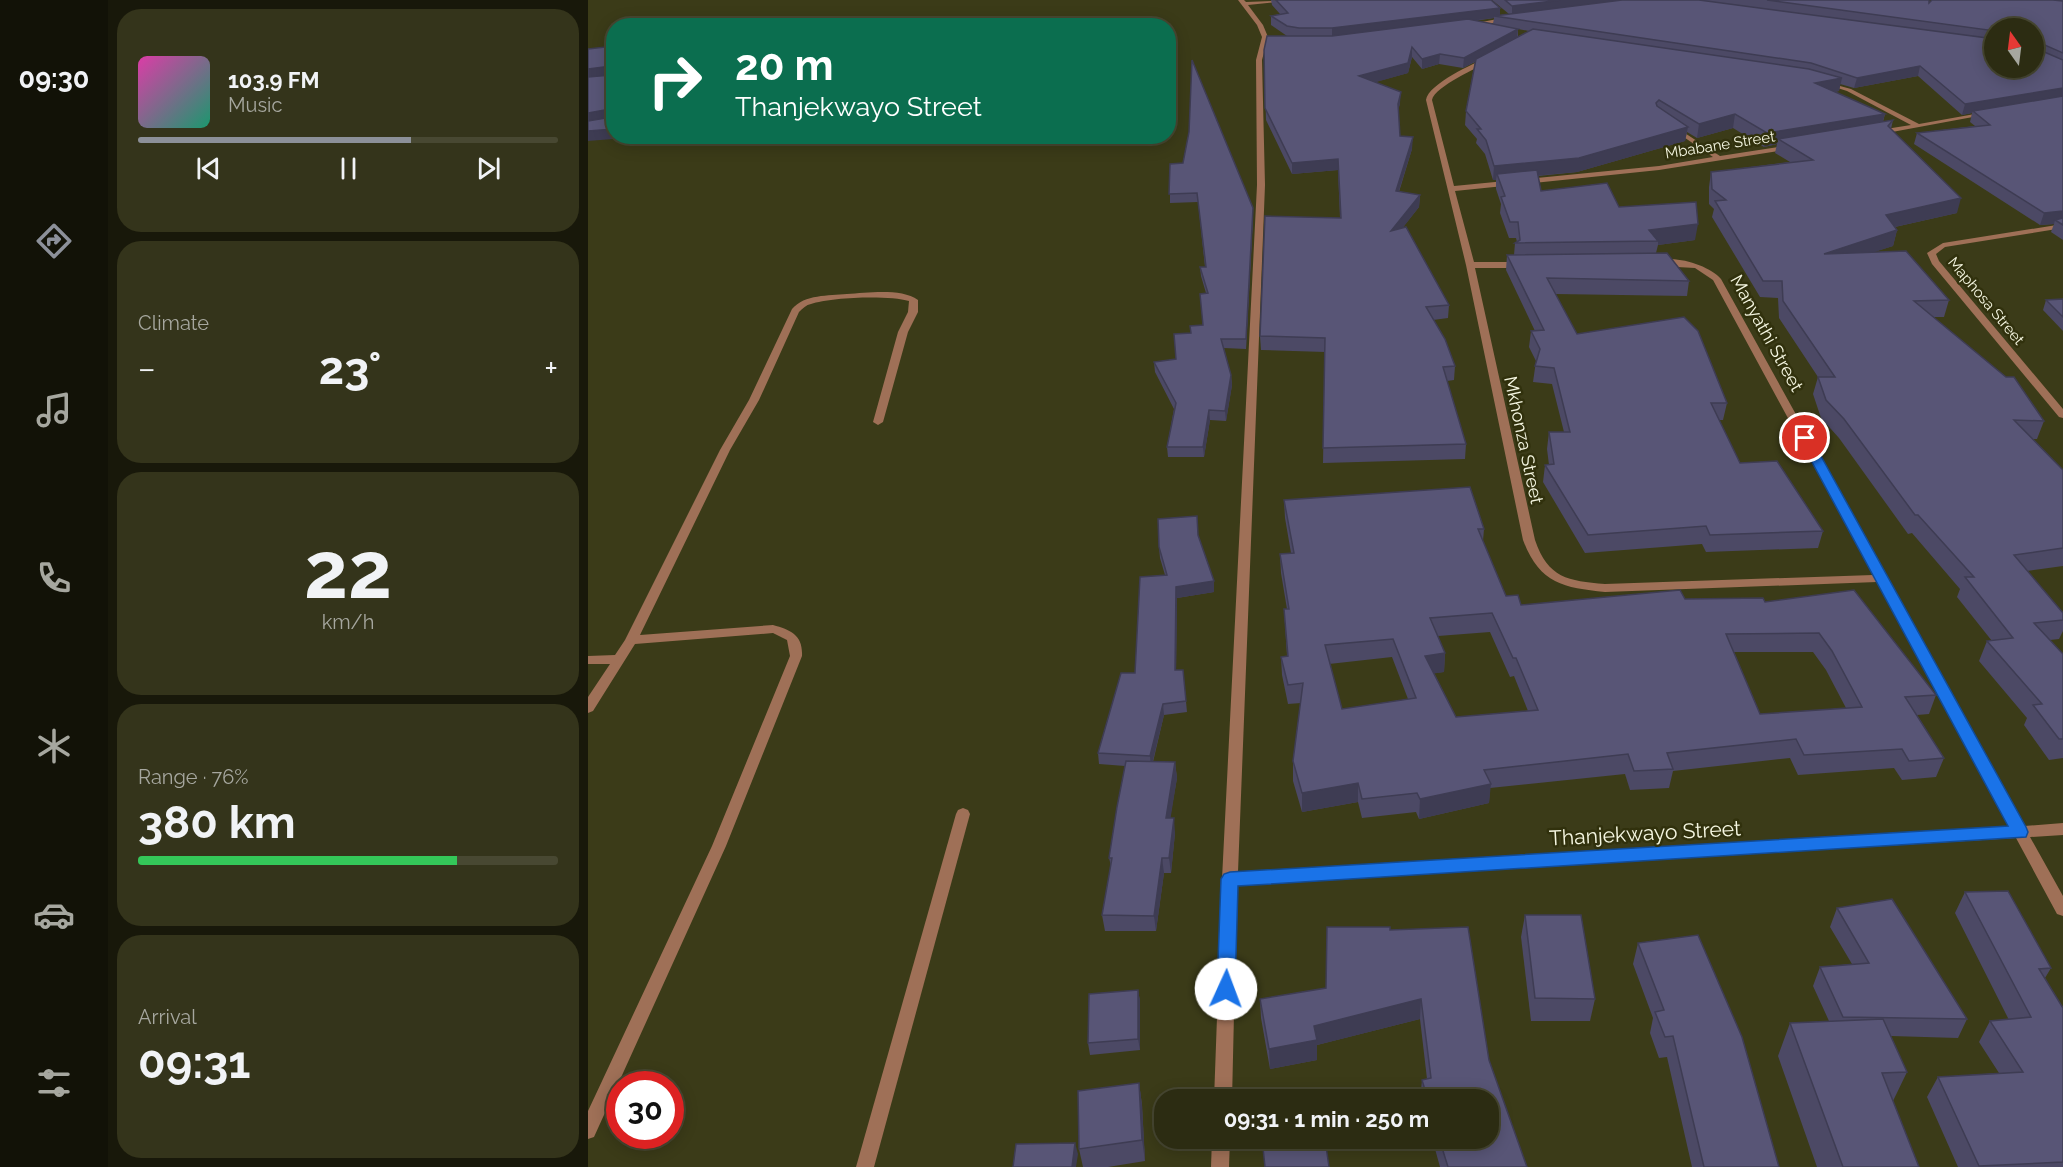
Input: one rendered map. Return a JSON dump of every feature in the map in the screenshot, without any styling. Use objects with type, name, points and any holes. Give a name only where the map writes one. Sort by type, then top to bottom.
[{"type":"street","points":[[1243,2],[1292,0]]},
{"type":"street","points":[[1223,1089],[1230,879],[1261,185],[1259,60],[1270,38],[1243,2]]},
{"type":"street","points":[[1501,13],[1509,19]]},
{"type":"street","points":[[1456,27],[1520,18]]},
{"type":"street","points":[[1467,25],[1488,29]]},
{"type":"street","name":"Mkhonza Street","points":[[1500,54],[1439,86],[1429,96],[1470,265],[1529,540],[1535,558],[1548,574],[1579,585],[1615,588],[1882,578]]},
{"type":"street","points":[[1816,80],[1849,90],[1918,126]]},
{"type":"street","points":[[1871,134],[1996,113]]},
{"type":"street","points":[[1667,123],[1720,159]]},
{"type":"street","name":"Mbabane Street","points":[[1450,189],[1582,178],[1802,146]]},
{"type":"street","name":"Maphosa Street","points":[[2063,226],[1943,245],[1931,253],[1935,262],[2063,415]]},
{"type":"street","name":"Manyathi Street","points":[[1646,263],[1690,264],[1712,273],[1717,279],[2063,910]]},
{"type":"street","points":[[1470,265],[1540,264]]},
{"type":"street","points":[[588,708],[631,640],[725,450],[754,400],[795,311],[801,304],[816,300],[886,296],[902,296],[914,300],[913,312],[903,332],[878,422]]},
{"type":"street","points":[[588,1131],[719,846],[796,656],[797,646],[795,639],[788,633],[773,629],[631,640]]},
{"type":"street","points":[[588,660],[619,659]]},
{"type":"street","points":[[865,1167],[963,814]]},
{"type":"street","name":"Thanjekwayo Street","points":[[1230,879],[2063,829]]},
{"type":"street","points":[[1221,1149],[1221,1167]]},
{"type":"building","points":[[1276,0],[1491,0],[1500,8],[1332,28],[1299,28],[1287,26],[1271,16],[1288,13]]},
{"type":"building","points":[[1505,0],[1561,0],[1512,6]]},
{"type":"building","points":[[1622,0],[1699,0],[1984,38],[1984,78],[2044,78],[2044,52],[2063,60],[2063,88],[1965,104],[1920,66],[1857,78],[1811,63],[1494,16]]},
{"type":"building","points":[[1767,0],[1929,0],[1929,3],[1932,0],[2063,1],[2063,53],[2044,45],[2044,18],[1984,18],[1984,30]]},
{"type":"building","points":[[1468,19],[1518,29],[1464,58],[1440,54],[1422,59],[1412,47],[1408,63],[1359,76],[1401,92],[1398,104],[1400,136],[1413,137],[1396,191],[1420,195],[1391,231],[1406,227],[1449,305],[1426,307],[1445,339],[1455,366],[1443,367],[1466,444],[1323,448],[1325,338],[1260,336],[1265,216],[1341,218],[1338,159],[1292,163],[1265,108],[1264,50],[1267,36],[1332,36]]},
{"type":"building","points":[[1533,29],[1809,69],[1842,78],[1815,83],[1885,114],[1767,133],[1735,114],[1699,124],[1659,100],[1656,103],[1657,106],[1688,127],[1579,158],[1494,166],[1486,140],[1477,129],[1481,129],[1466,111],[1476,59]]},
{"type":"building","points":[[606,47],[606,67],[588,69],[588,49]]},
{"type":"building","points":[[1192,60],[1253,208],[1246,339],[1221,339],[1231,375],[1225,411],[1209,410],[1203,447],[1167,447],[1176,403],[1154,362],[1176,359],[1174,334],[1191,333],[1190,326],[1203,325],[1200,294],[1208,293],[1200,267],[1206,267],[1197,193],[1169,194],[1170,164],[1183,163],[1189,132]]},
{"type":"building","points":[[606,75],[606,110],[588,113],[588,77]]},
{"type":"building","points":[[2063,96],[2063,211],[2044,213],[1917,133],[1990,125],[1973,111]]},
{"type":"building","points":[[606,118],[606,130],[588,131],[588,121]]},
{"type":"building","points":[[1893,120],[1888,126],[1961,198],[1886,215],[1897,230],[1824,254],[1906,251],[1949,300],[1914,301],[2006,377],[2014,377],[2044,421],[2014,420],[2063,470],[2063,548],[2014,555],[2063,613],[2063,620],[2034,623],[2063,654],[2063,739],[2059,739],[2033,705],[2042,704],[1987,641],[2013,638],[1965,577],[1974,577],[1918,515],[1915,515],[1844,419],[1826,400],[1818,377],[1835,377],[1783,301],[1782,281],[1763,281],[1715,201],[1726,200],[1712,189],[1711,172],[1813,160],[1778,139]]},
{"type":"building","points":[[1537,170],[1541,191],[1607,183],[1619,207],[1696,202],[1698,224],[1649,230],[1658,241],[1515,243],[1520,240],[1518,222],[1510,222],[1501,197],[1505,196],[1497,174]]},
{"type":"building","points":[[2063,218],[2063,225],[2055,220]]},
{"type":"building","points":[[1667,253],[1689,281],[1547,278],[1577,334],[1684,317],[1698,331],[1727,403],[1711,403],[1740,463],[1777,461],[1823,531],[1710,535],[1706,526],[1588,535],[1545,465],[1554,464],[1549,432],[1570,432],[1554,368],[1535,366],[1540,349],[1531,331],[1544,330],[1507,255]]},
{"type":"building","points":[[2063,299],[2063,317],[2046,300]]},
{"type":"building","points":[[1470,487],[1484,529],[1478,529],[1506,596],[1518,595],[1521,605],[1680,590],[1685,599],[1763,598],[1765,602],[1854,590],[1936,695],[1905,697],[1944,758],[1909,761],[1902,749],[1804,755],[1796,739],[1667,753],[1673,769],[1634,771],[1628,754],[1484,770],[1491,784],[1420,799],[1417,793],[1362,799],[1358,783],[1302,793],[1293,761],[1303,683],[1288,685],[1281,657],[1288,656],[1284,609],[1289,609],[1280,554],[1294,553],[1284,500]],"holes":[[[1492,613],[1513,658],[1516,658],[1538,710],[1456,717],[1425,656],[1445,653],[1430,618]],[[1819,633],[1832,651],[1862,707],[1760,714],[1726,634]],[[1393,639],[1416,698],[1342,709],[1325,645]]]},
{"type":"building","points":[[1197,516],[1198,535],[1214,581],[1176,587],[1175,670],[1183,670],[1186,701],[1163,704],[1150,756],[1098,753],[1121,673],[1135,673],[1140,577],[1167,575],[1159,547],[1158,519]]},
{"type":"building","points":[[1126,761],[1175,762],[1166,818],[1174,818],[1169,858],[1162,858],[1154,916],[1102,915],[1112,858],[1109,858]]},
{"type":"building","points":[[2008,891],[2051,968],[2039,969],[2063,1008],[2063,1162],[1979,1166],[1938,1077],[2023,1072],[1990,1021],[2031,1017],[1965,892]]},
{"type":"building","points":[[1892,899],[1967,1019],[1843,1017],[1820,967],[1869,963],[1837,908]]},
{"type":"building","points":[[1525,915],[1581,915],[1595,999],[1535,998]]},
{"type":"building","points":[[1327,927],[1390,927],[1390,930],[1468,927],[1489,1060],[1527,1167],[1448,1167],[1442,1149],[1499,1149],[1499,1089],[1425,1089],[1422,1080],[1431,1078],[1421,999],[1314,1026],[1317,1040],[1269,1049],[1260,999],[1326,988]]},
{"type":"building","points":[[1698,935],[1742,1037],[1779,1167],[1704,1167],[1673,1036],[1665,1037],[1655,1012],[1664,1010],[1638,943]]},
{"type":"building","points":[[1138,990],[1138,1039],[1088,1043],[1089,994]]},
{"type":"building","points":[[1883,1019],[1907,1072],[1882,1073],[1919,1167],[1843,1167],[1790,1023]]},
{"type":"building","points":[[1139,1083],[1142,1140],[1079,1149],[1078,1091]]},
{"type":"building","points":[[1075,1143],[1072,1167],[1013,1167],[1016,1144]]},
{"type":"building","points":[[1263,1149],[1326,1149],[1329,1167],[1265,1167]]},
{"type":"route","points":[[1226,989],[1230,879],[2020,832],[1805,438]]}]
